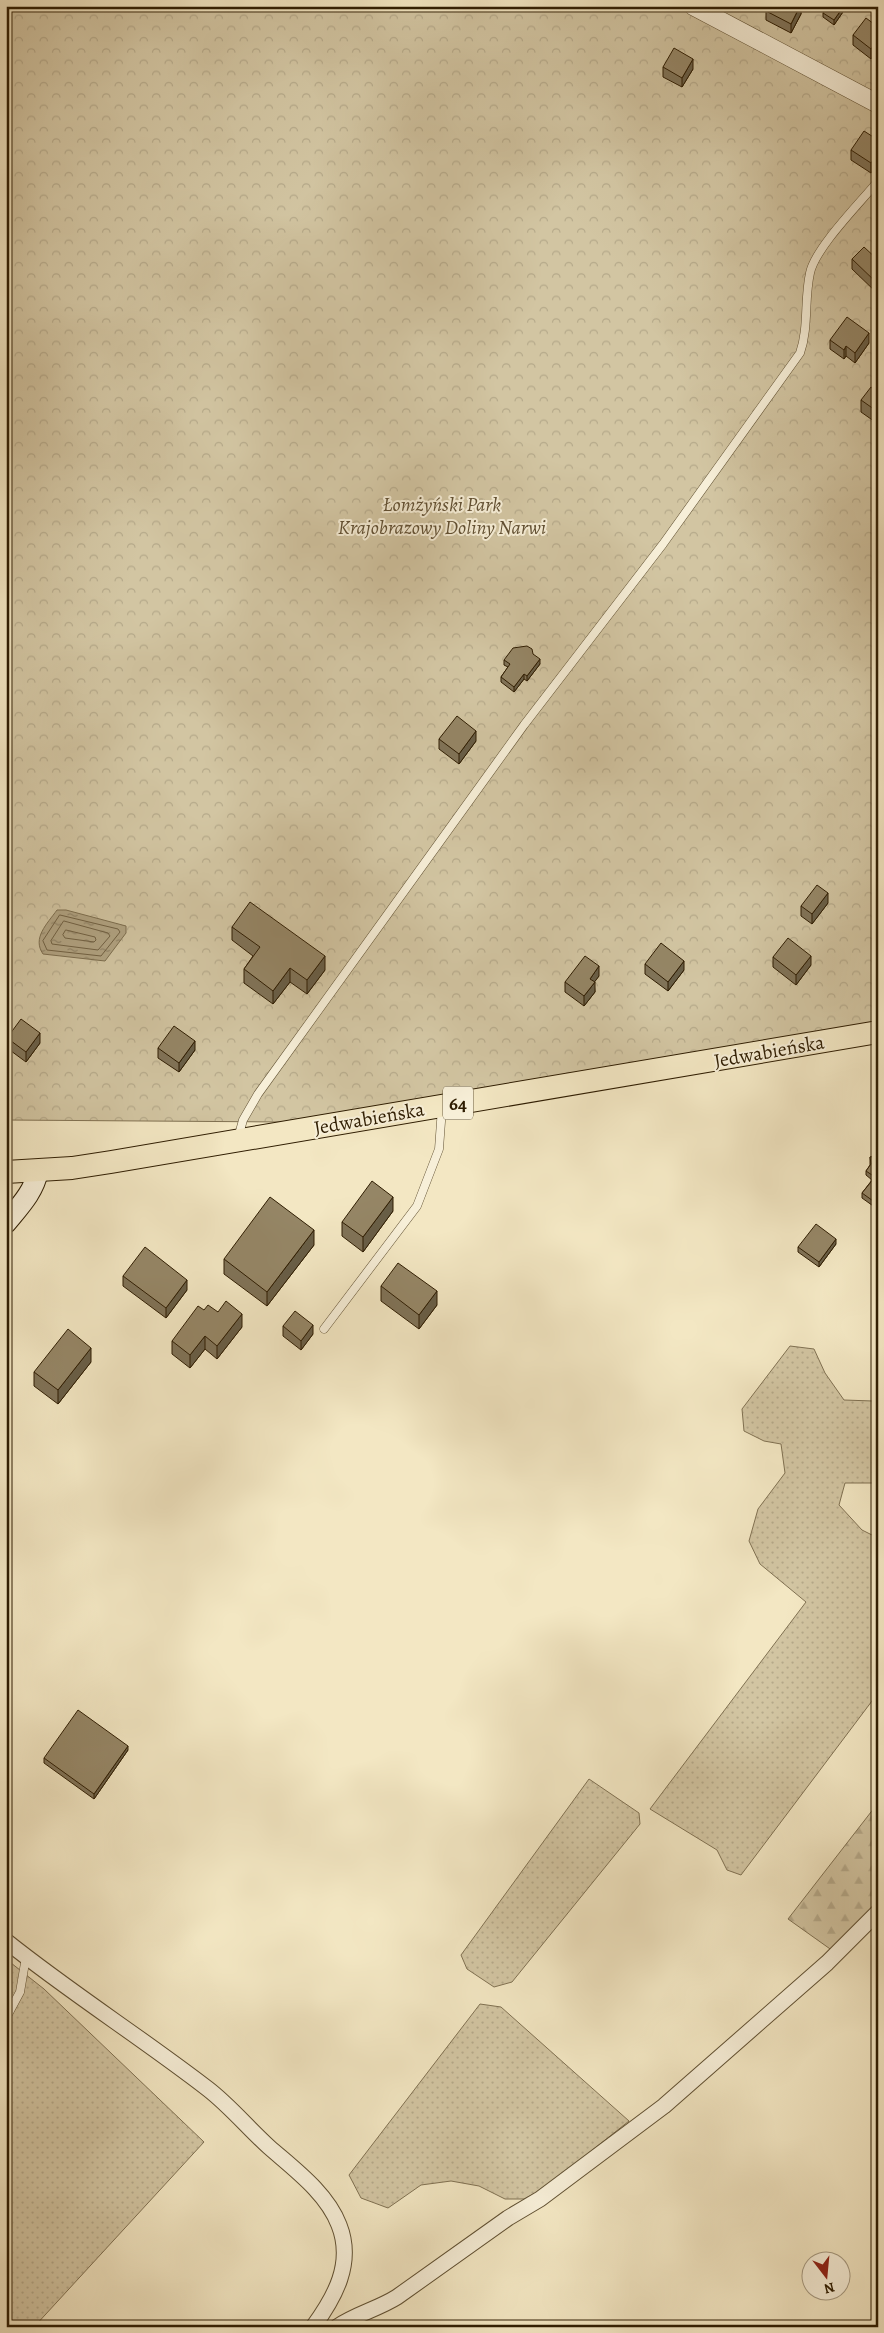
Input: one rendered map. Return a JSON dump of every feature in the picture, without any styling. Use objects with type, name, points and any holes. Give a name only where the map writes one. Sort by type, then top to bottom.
[{"type":"main road","name":"Jedwabieńska","points":[[38,1171],[111,1162],[878,1032]]},
{"type":"main road","name":"64","points":[[6,1172],[38,1171]]},
{"type":"main road","points":[[6,1223],[26,1199],[36,1182],[38,1171]]},
{"type":"street","points":[[693,6],[878,104]]},
{"type":"street","points":[[337,2327],[397,2297],[508,2218],[540,2199],[664,2106],[827,1963],[878,1912]]},
{"type":"street","points":[[6,1941],[210,2090],[307,2181],[325,2202],[339,2225],[344,2249],[344,2272],[336,2292],[313,2327]]},
{"type":"lane","points":[[238,1140],[243,1120],[258,1094],[524,725],[663,544],[800,353],[805,339],[810,272],[820,250],[878,182]]},
{"type":"lane","points":[[324,1329],[417,1206],[440,1149],[442,1106]]},
{"type":"lane","points":[[6,2018],[20,1992],[26,1957]]},
{"type":"green space","name":"Łomżyński Park Krajobrazowy Doliny Narwi","points":[[6,6],[878,6],[878,1026],[283,1122],[6,1120]]},
{"type":"green space","points":[[790,1346],[814,1349],[825,1373],[844,1400],[873,1401],[878,1404],[878,1483],[845,1483],[839,1505],[862,1530],[878,1538],[878,1693],[741,1875],[727,1870],[717,1850],[650,1809],[806,1602],[760,1564],[749,1541],[758,1509],[785,1473],[781,1444],[764,1441],[744,1431],[742,1409]]},
{"type":"green space","points":[[589,1779],[639,1813],[640,1824],[512,1982],[494,1987],[467,1969],[461,1955]]},
{"type":"green space","points":[[878,1803],[878,1903],[833,1951],[788,1919]]},
{"type":"green space","points":[[6,1959],[44,1989],[204,2142],[34,2327],[6,2327]]},
{"type":"green space","points":[[480,2004],[501,2007],[629,2121],[542,2190],[524,2199],[505,2199],[479,2186],[451,2181],[421,2185],[388,2208],[361,2198],[349,2175]]},
{"type":"water","points":[[57,910],[66,910],[126,926],[126,933],[105,961],[43,954],[40,948],[40,937],[45,926]]},
{"type":"building","points":[[768,6],[800,6],[791,24],[766,11]]},
{"type":"building","points":[[827,6],[844,6],[834,20],[823,13]]},
{"type":"building","points":[[866,18],[878,27],[878,40],[871,49],[853,35]]},
{"type":"building","points":[[674,48],[693,59],[682,78],[663,67]]},
{"type":"building","points":[[864,131],[878,140],[878,153],[871,163],[851,150]]},
{"type":"building","points":[[864,247],[878,260],[878,284],[852,259]]},
{"type":"building","points":[[847,317],[869,333],[855,353],[846,346],[844,350],[830,340]]},
{"type":"building","points":[[871,387],[878,392],[878,412],[861,400]]},
{"type":"building","points":[[527,646],[540,659],[527,676],[524,674],[514,687],[501,677],[510,664],[504,660],[513,648]]},
{"type":"building","points":[[457,716],[476,731],[459,754],[439,739]]},
{"type":"building","points":[[817,885],[828,893],[812,914],[801,906]]},
{"type":"building","points":[[250,902],[325,956],[307,980],[290,968],[273,991],[244,969],[260,947],[232,927]]},
{"type":"building","points":[[788,938],[811,956],[796,975],[773,957]]},
{"type":"building","points":[[661,943],[684,961],[668,982],[645,964]]},
{"type":"building","points":[[585,956],[599,966],[590,979],[595,982],[584,996],[565,982]]},
{"type":"building","points":[[21,1019],[40,1033],[26,1052],[7,1038]]},
{"type":"building","points":[[174,1026],[195,1041],[179,1063],[158,1048]]},
{"type":"building","points":[[878,1155],[878,1201],[876,1203],[862,1193],[875,1177],[866,1171],[871,1164],[870,1157]]},
{"type":"building","points":[[372,1181],[393,1197],[363,1237],[342,1222]]},
{"type":"building","points":[[270,1197],[314,1230],[267,1292],[224,1259]]},
{"type":"building","points":[[816,1224],[836,1239],[819,1262],[798,1247]]},
{"type":"building","points":[[145,1247],[187,1280],[166,1308],[123,1276]]},
{"type":"building","points":[[398,1263],[437,1291],[419,1315],[381,1286]]},
{"type":"building","points":[[226,1301],[242,1314],[217,1346],[205,1336],[190,1355],[172,1341],[198,1306],[204,1310],[208,1305],[218,1312]]},
{"type":"building","points":[[295,1311],[313,1325],[301,1341],[283,1326]]},
{"type":"building","points":[[68,1329],[91,1348],[58,1390],[34,1372]]},
{"type":"building","points":[[78,1710],[128,1746],[94,1794],[44,1758]]}]
